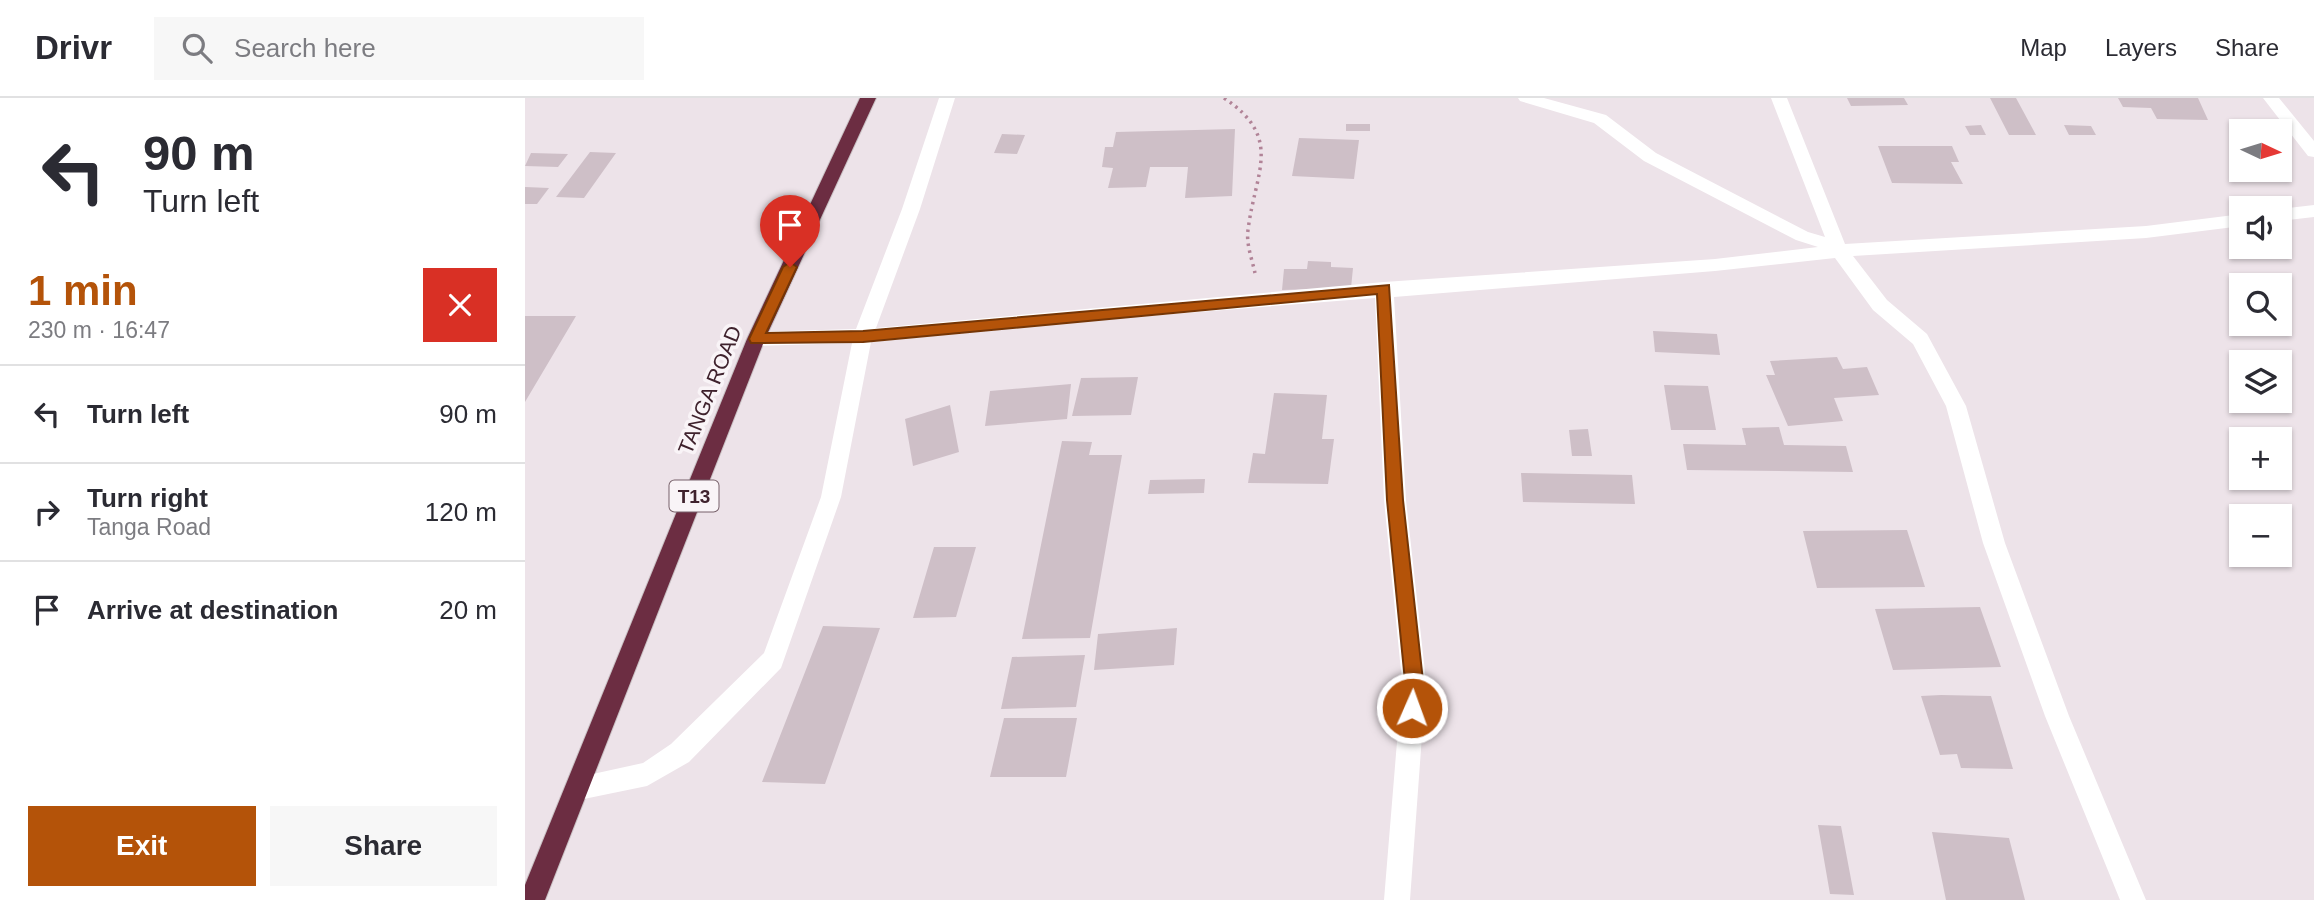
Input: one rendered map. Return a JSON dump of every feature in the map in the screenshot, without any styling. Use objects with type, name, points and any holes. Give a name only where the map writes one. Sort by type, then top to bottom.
[{"type":"highway","name":"TANGA ROAD","points":[[532,900],[579,788],[756,339],[868,98]]},
{"type":"street","points":[[579,788],[647,774],[680,753],[773,660],[831,497],[863,337],[911,209],[947,98]]},
{"type":"street","points":[[1526,98],[1600,119],[1650,157],[1802,236],[1838,249]]},
{"type":"street","points":[[1779,98],[1838,249],[1880,305],[1920,339],[1956,407],[1994,542],[2057,716],[2133,900]]},
{"type":"street","points":[[2271,98],[2314,152]]},
{"type":"street","points":[[2292,214],[2314,211]]},
{"type":"street","points":[[756,339],[863,337],[1384,289],[1715,265],[1838,249],[2146,232],[2229,222]]},
{"type":"street","points":[[1384,289],[1395,500],[1414,681],[1397,900]]},
{"type":"path","points":[[1224,98],[1254,121],[1264,144],[1248,234],[1256,279]]},
{"type":"building","points":[[1847,98],[1904,98],[1908,105],[1851,106]]},
{"type":"building","points":[[1990,98],[2016,98],[2036,135],[2009,135]]},
{"type":"building","points":[[2118,98],[2198,98],[2208,120],[2157,119],[2151,108],[2123,107]]},
{"type":"building","points":[[1346,124],[1370,124],[1370,131],[1346,131]]},
{"type":"building","points":[[1981,125],[1986,135],[1970,135],[1965,126]]},
{"type":"building","points":[[2064,125],[2091,126],[2096,135],[2069,135]]},
{"type":"building","points":[[1235,129],[1232,196],[1185,198],[1188,167],[1150,167],[1146,187],[1108,188],[1113,168],[1102,167],[1105,147],[1113,147],[1116,132]]},
{"type":"building","points":[[1002,134],[1025,135],[1017,154],[994,153]]},
{"type":"building","points":[[1299,138],[1359,140],[1354,179],[1292,176]]},
{"type":"building","points":[[1878,146],[1952,146],[1959,162],[1951,162],[1963,184],[1892,183]]},
{"type":"building","points":[[590,152],[616,153],[584,198],[556,197]]},
{"type":"building","points":[[531,153],[568,154],[558,167],[525,166]]},
{"type":"building","points":[[525,187],[549,188],[537,204],[525,204]]},
{"type":"building","points":[[1308,261],[1331,262],[1331,267],[1353,268],[1351,288],[1282,290],[1284,269],[1307,269]]},
{"type":"building","points":[[525,316],[576,316],[525,402]]},
{"type":"building","points":[[1653,331],[1717,334],[1720,355],[1655,352]]},
{"type":"building","points":[[1837,357],[1843,369],[1867,367],[1879,395],[1834,398],[1843,421],[1788,426],[1766,375],[1775,375],[1770,361]]},
{"type":"building","points":[[1138,377],[1131,415],[1072,416],[1081,378]]},
{"type":"building","points":[[1071,384],[1067,419],[985,426],[990,391]]},
{"type":"building","points":[[1664,385],[1708,386],[1716,430],[1671,430]]},
{"type":"building","points":[[1274,393],[1327,395],[1322,439],[1334,439],[1328,484],[1248,483],[1253,453],[1265,454]]},
{"type":"building","points":[[950,405],[959,452],[913,466],[905,419]]},
{"type":"building","points":[[1779,427],[1784,445],[1846,446],[1853,472],[1687,470],[1683,444],[1746,445],[1742,428]]},
{"type":"building","points":[[1588,429],[1592,456],[1572,456],[1569,430]]},
{"type":"building","points":[[1062,441],[1092,442],[1089,455],[1122,455],[1090,638],[1022,639]]},
{"type":"building","points":[[1521,473],[1632,475],[1635,504],[1523,502]]},
{"type":"building","points":[[1205,479],[1204,493],[1148,494],[1150,480]]},
{"type":"building","points":[[1907,530],[1925,587],[1817,588],[1803,531]]},
{"type":"building","points":[[934,547],[976,547],[956,617],[913,618]]},
{"type":"building","points":[[1980,607],[2001,667],[1893,670],[1875,609]]},
{"type":"building","points":[[823,626],[880,628],[825,784],[762,782]]},
{"type":"building","points":[[1177,628],[1174,665],[1094,670],[1098,634]]},
{"type":"building","points":[[1085,655],[1076,707],[1001,709],[1012,657]]},
{"type":"building","points":[[1921,696],[1991,696],[2013,769],[1961,768],[1957,754],[1940,755]]},
{"type":"building","points":[[1004,718],[1077,718],[1066,777],[990,777]]},
{"type":"building","points":[[1818,825],[1841,826],[1854,895],[1830,894]]},
{"type":"building","points":[[1932,832],[2009,838],[2025,900],[1946,900]]},
{"type":"route","points":[[790,267],[756,339],[863,337],[1109,312],[1384,289],[1395,500],[1414,681],[1412,708]]}]
